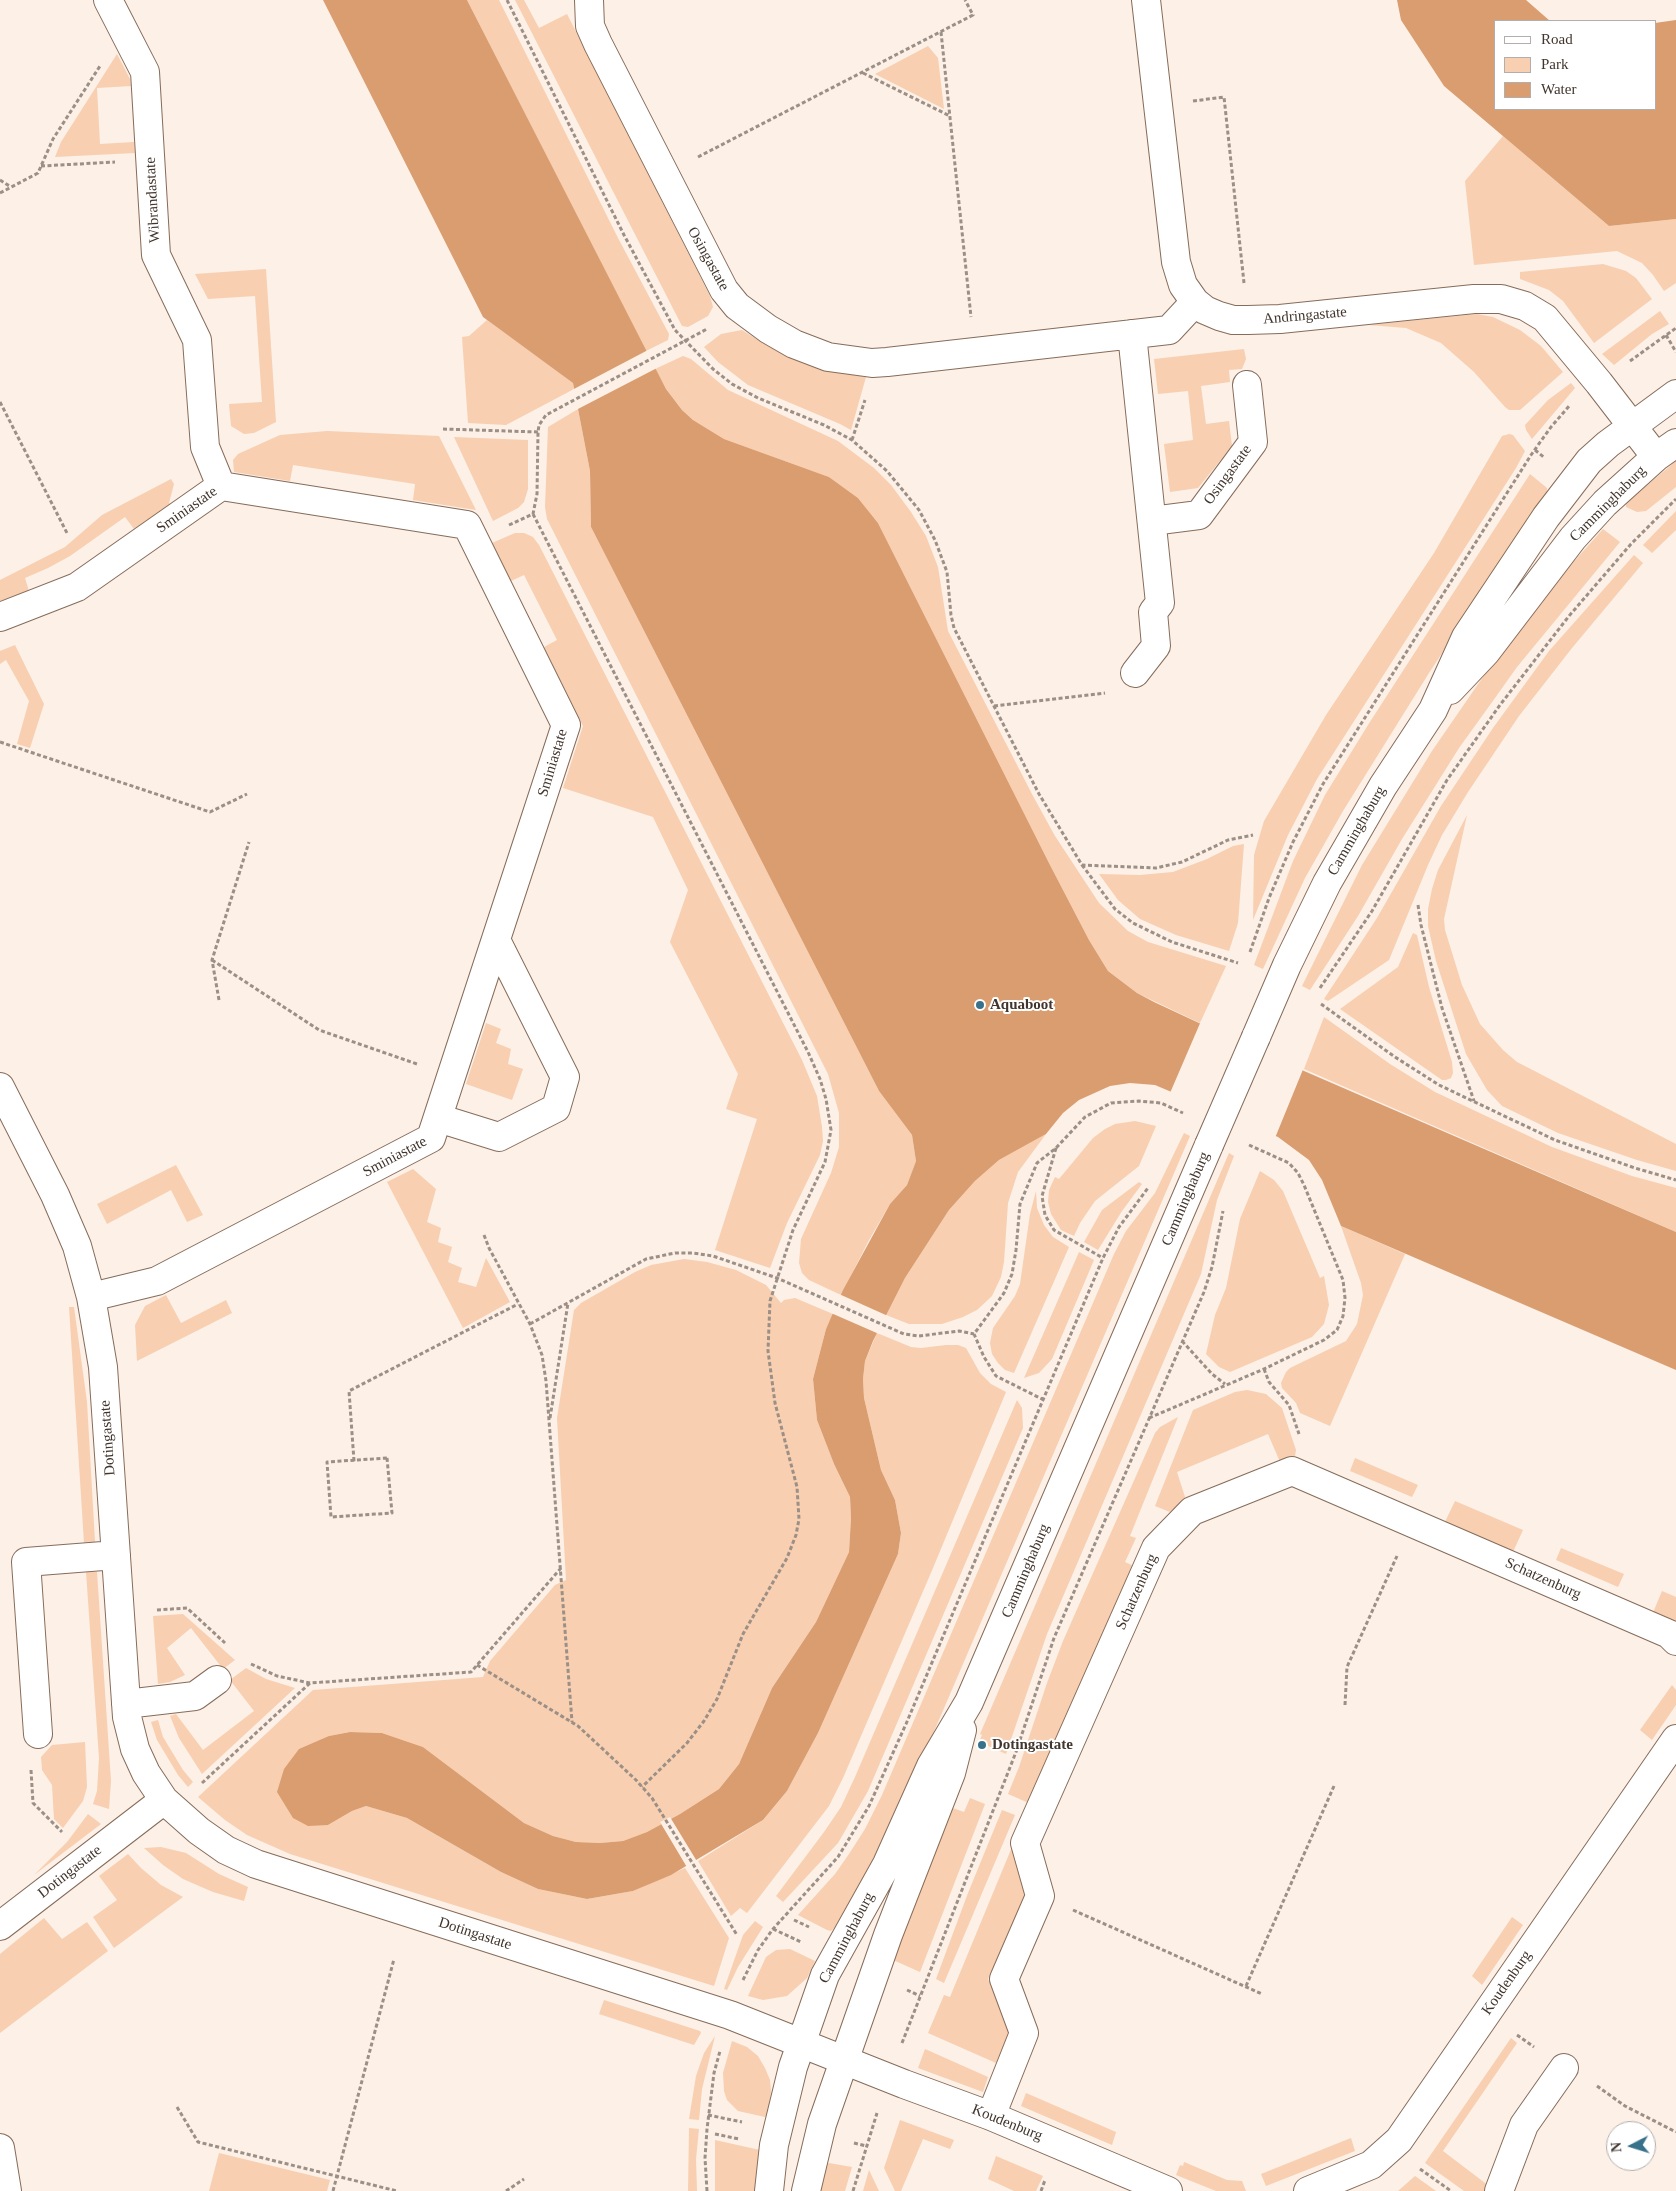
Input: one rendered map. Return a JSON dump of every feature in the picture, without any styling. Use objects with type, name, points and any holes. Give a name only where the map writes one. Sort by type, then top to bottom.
[{"type":"street","name":"Wibrandastate","points":[[108,0],[145,72],[156,255],[198,340],[205,447],[221,486]]},
{"type":"street","name":"Osingastate","points":[[589,0],[590,26],[598,44],[711,268],[724,290],[737,306],[768,329],[794,344],[828,357],[872,363],[1168,330],[1195,302]]},
{"type":"street","name":"Andringastate","points":[[1146,0],[1176,262],[1183,285],[1195,302],[1205,310],[1233,320],[1280,319],[1474,298],[1501,299],[1525,306],[1545,318],[1632,426],[1666,450]]},
{"type":"street","points":[[1132,334],[1160,603],[1153,612],[1156,646],[1135,673]]},
{"type":"street","name":"Osingastate","points":[[1152,520],[1199,515],[1253,442],[1247,385]]},
{"type":"street","name":"Camminghaburg","points":[[769,2191],[774,2145],[801,2043],[825,1975],[888,1864],[931,1766],[969,1702],[1287,964],[1326,884],[1383,786],[1433,710],[1466,637],[1546,516],[1589,460],[1676,394]]},
{"type":"street","name":"Camminghaburg","points":[[1433,710],[1486,652],[1573,538],[1605,503],[1666,450]]},
{"type":"street","name":"Sminiastate","points":[[0,617],[77,587],[221,486],[467,525],[566,725],[431,1138],[157,1281],[91,1297]]},
{"type":"street","points":[[438,1118],[499,1137],[556,1108],[565,1077],[496,940]]},
{"type":"street","name":"Dotingastate","points":[[0,1086],[59,1204],[77,1246],[91,1297],[103,1368],[126,1704],[135,1749],[146,1773],[164,1800],[199,1831],[226,1850],[256,1864],[730,2015],[801,2043]]},
{"type":"street","name":"Schatzenburg","points":[[1040,1896],[1025,1843],[1156,1548],[1192,1510],[1292,1471],[1669,1634],[1676,1641]]},
{"type":"street","points":[[38,1734],[26,1562],[116,1555]]},
{"type":"street","points":[[126,1704],[195,1696],[217,1680]]},
{"type":"street","name":"Camminghaburg","points":[[806,2191],[822,2124],[888,1934],[952,1773],[969,1702]]},
{"type":"street","name":"Koudenburg","points":[[1308,2191],[1371,2165],[1384,2156],[1400,2140],[1676,1739]]},
{"type":"street","name":"Dotingastate","points":[[0,1926],[164,1800]]},
{"type":"street","points":[[991,2116],[1024,2033],[1004,1979],[1040,1896]]},
{"type":"street","name":"Koudenburg","points":[[801,2043],[991,2116],[1168,2191]]},
{"type":"street","points":[[1499,2191],[1524,2125],[1564,2068]]},
{"type":"street","points":[[0,2148],[7,2191]]},
{"type":"path","points":[[507,0],[624,235],[675,330],[685,342],[732,384],[758,398],[824,425],[852,440],[887,470],[919,510],[935,540],[947,572],[954,628],[1039,794],[1082,865],[1115,909],[1133,923],[1172,942],[1238,963]]},
{"type":"path","points":[[664,176],[973,16],[966,0]]},
{"type":"path","points":[[0,193],[38,173],[53,139],[123,29]]},
{"type":"path","points":[[941,32],[975,351]]},
{"type":"path","points":[[862,73],[950,116]]},
{"type":"path","points":[[1158,104],[1224,97],[1248,320]]},
{"type":"path","points":[[41,166],[150,161]]},
{"type":"path","points":[[0,180],[10,187]]},
{"type":"path","points":[[642,1786],[687,1743],[704,1721],[717,1699],[742,1634],[787,1558],[796,1535],[799,1519],[797,1487],[775,1403],[768,1351],[770,1301],[793,1230],[818,1180],[829,1147],[830,1114],[820,1078],[533,514],[537,494],[538,432],[539,425],[546,415],[685,342],[728,317],[737,306]]},
{"type":"path","points":[[1666,335],[1676,352]]},
{"type":"path","points":[[0,402],[68,535]]},
{"type":"path","points":[[443,429],[538,432]]},
{"type":"path","points":[[1249,955],[1269,898],[1290,850],[1323,784],[1536,450]]},
{"type":"path","points":[[1317,993],[1372,911],[1447,780],[1500,704],[1641,532],[1676,499]]},
{"type":"path","points":[[475,541],[533,514]]},
{"type":"path","points":[[994,706],[1120,692],[1135,673]]},
{"type":"path","points":[[0,742],[210,812],[247,794]]},
{"type":"path","points":[[1082,865],[1156,868],[1182,862],[1228,840],[1253,836]]},
{"type":"path","points":[[219,1000],[212,960],[249,842]]},
{"type":"path","points":[[1418,905],[1421,925],[1442,1008],[1474,1102]]},
{"type":"path","points":[[212,960],[319,1030],[452,1076]]},
{"type":"path","points":[[1321,1004],[1438,1085],[1555,1140],[1634,1168],[1676,1180]]},
{"type":"path","points":[[1056,1148],[1042,1196],[1045,1215],[1054,1230],[1103,1258]]},
{"type":"path","points":[[707,2191],[705,2158],[708,2115],[714,2074],[730,2015],[741,1984],[758,1950],[773,1929],[838,1857],[869,1806],[1044,1400],[1103,1258],[1119,1227],[1152,1182]]},
{"type":"path","points":[[920,1996],[1016,1752],[1054,1638],[1209,1275],[1224,1208]]},
{"type":"path","points":[[484,1235],[489,1248],[530,1324],[542,1355],[546,1380],[572,1722]]},
{"type":"path","points":[[530,1324],[640,1262],[659,1255],[675,1253],[713,1256],[777,1278],[904,1334],[919,1336],[959,1331],[974,1334]]},
{"type":"path","points":[[549,1423],[568,1302]]},
{"type":"path","points":[[354,1461],[349,1391],[518,1304]]},
{"type":"path","points":[[1182,1342],[1212,1374],[1226,1384]]},
{"type":"path","points":[[1264,1369],[1269,1382],[1290,1405],[1316,1481]]},
{"type":"path","points":[[1016,1385],[1044,1400]]},
{"type":"path","points":[[1149,1418],[1190,1400]]},
{"type":"path","points":[[387,1458],[392,1512],[331,1517],[327,1462],[354,1461],[387,1458]]},
{"type":"path","points":[[1345,1704],[1347,1667],[1412,1523]]},
{"type":"path","points":[[245,1660],[276,1676],[310,1683],[471,1672],[561,1568]]},
{"type":"path","points":[[155,1610],[187,1608],[228,1645]]},
{"type":"path","points":[[477,1665],[572,1722],[642,1786],[652,1798],[737,1935]]},
{"type":"path","points":[[202,1783],[310,1683]]},
{"type":"path","points":[[38,1734],[29,1747],[33,1803],[65,1835]]},
{"type":"path","points":[[1246,1986],[1334,1786]]},
{"type":"path","points":[[1040,1896],[1262,1994]]},
{"type":"path","points":[[333,2191],[394,1959]]},
{"type":"path","points":[[1564,2068],[1583,2076],[1625,2106],[1676,2132]]},
{"type":"path","points":[[177,2106],[198,2142],[398,2191]]},
{"type":"path","points":[[1414,2165],[1451,2191]]},
{"type":"path","points":[[506,2191],[524,2178]]},
{"type":"green space","points":[[467,0],[499,0],[618,238],[669,334],[668,340],[646,351]]},
{"type":"green space","points":[[515,0],[524,0],[539,28],[567,14],[710,296],[713,307],[708,316],[688,327],[682,326]]},
{"type":"green space","points":[[928,46],[938,58],[944,109],[875,74]]},
{"type":"green space","points":[[117,54],[130,79],[131,86],[97,88],[100,144],[134,142],[135,153],[55,157],[61,142]]},
{"type":"green space","points":[[1503,136],[1609,226],[1676,219],[1676,283],[1664,291],[1642,263],[1617,251],[1474,265],[1465,181]]},
{"type":"green space","points":[[1603,264],[1626,271],[1636,278],[1652,299],[1594,343],[1563,301],[1549,290],[1520,279],[1520,272]]},
{"type":"green space","points":[[266,269],[276,422],[254,433],[244,434],[231,426],[229,404],[262,402],[255,296],[208,299],[195,274]]},
{"type":"green space","points":[[1660,311],[1669,324],[1652,334],[1614,365],[1602,354]]},
{"type":"green space","points":[[1477,314],[1493,317],[1520,330],[1541,346],[1563,372],[1520,410],[1509,410],[1505,407],[1474,372],[1441,343],[1406,328],[1368,325]]},
{"type":"green space","points":[[487,320],[573,383],[574,389],[506,425],[468,423],[462,337],[469,336]]},
{"type":"green space","points":[[742,330],[766,345],[802,363],[825,370],[866,377],[851,430],[748,385],[718,362],[704,347],[721,334]]},
{"type":"green space","points":[[1244,349],[1246,359],[1242,369],[1229,370],[1230,382],[1201,386],[1206,424],[1229,421],[1232,446],[1198,488],[1170,492],[1164,444],[1193,440],[1188,391],[1158,394],[1154,359]]},
{"type":"green space","points":[[683,356],[691,359],[728,390],[838,441],[874,468],[891,485],[926,536],[938,567],[948,631],[1055,836],[1099,903],[1128,931],[1148,942],[1226,966],[1200,1023],[1137,993],[1108,971],[1089,940],[1050,865],[878,523],[858,498],[829,477],[724,439],[693,420],[682,410],[666,389],[655,369]]},
{"type":"green space","points":[[1571,383],[1575,388],[1532,439],[1525,425],[1548,400]]},
{"type":"green space","points":[[578,409],[590,471],[591,527],[879,1091],[912,1135],[916,1161],[907,1185],[890,1204],[841,1295],[809,1280],[802,1273],[799,1263],[801,1239],[831,1173],[839,1147],[839,1113],[828,1074],[547,519],[545,507],[548,427]]},
{"type":"green space","points":[[327,431],[439,436],[476,510],[413,500],[415,484],[293,465],[290,481],[234,472],[233,460],[238,454],[280,435]]},
{"type":"green space","points":[[1513,435],[1525,451],[1516,468],[1317,779],[1288,835],[1253,920],[1254,855],[1264,821],[1326,715],[1434,553],[1502,436]]},
{"type":"green space","points":[[454,437],[528,440],[528,489],[524,502],[518,508],[493,521]]},
{"type":"green space","points":[[1676,461],[1676,487],[1646,511],[1637,512],[1626,507],[1626,503]]},
{"type":"green space","points":[[1530,474],[1547,488],[1547,493],[1429,673],[1343,811],[1305,878],[1263,969],[1254,965],[1293,861],[1325,795]]},
{"type":"green space","points":[[171,479],[174,484],[170,504],[134,529],[125,517],[70,556],[25,578],[29,591],[0,601],[0,580],[65,547],[102,515]]},
{"type":"green space","points":[[1676,511],[1676,530],[1652,553],[1643,545]]},
{"type":"green space","points":[[1603,529],[1620,542],[1517,667],[1459,748],[1402,839],[1358,916],[1310,990],[1302,986],[1362,865],[1432,751],[1494,661],[1561,576]]},
{"type":"green space","points":[[515,533],[524,533],[533,537],[539,545],[802,1060],[817,1096],[823,1141],[820,1155],[787,1223],[770,1268],[715,1250],[757,1119],[726,1109],[738,1074],[670,942],[688,890],[653,817],[563,788],[583,726],[544,647],[557,640],[524,575],[511,581],[492,543]]},
{"type":"green space","points":[[1634,555],[1643,563],[1572,648],[1519,716],[1468,792],[1442,835],[1389,960],[1328,1001],[1324,999],[1377,918],[1441,806],[1493,728],[1549,651]]},
{"type":"green space","points":[[15,645],[44,704],[30,748],[17,744],[29,701],[6,660],[0,664],[0,651]]},
{"type":"green space","points":[[1467,815],[1444,919],[1445,930],[1462,985],[1480,1024],[1503,1050],[1517,1062],[1676,1144],[1676,1171],[1558,1133],[1502,1106],[1487,1090],[1466,1054],[1436,961],[1428,926],[1428,909],[1438,870]]},
{"type":"green space","points":[[1244,844],[1238,923],[1229,951],[1176,935],[1140,919],[1118,900],[1099,874],[1140,875],[1173,872],[1207,859],[1233,846]]},
{"type":"green space","points":[[1413,933],[1417,935],[1429,987],[1452,1062],[1453,1073],[1451,1078],[1446,1080],[1442,1080],[1340,1009],[1398,967]]},
{"type":"green space","points":[[1324,1017],[1390,1064],[1435,1092],[1552,1147],[1632,1176],[1676,1188],[1676,1232],[1304,1069]]},
{"type":"green space","points":[[486,1023],[501,1029],[496,1043],[511,1049],[508,1064],[523,1069],[512,1100],[466,1084]]},
{"type":"green space","points":[[1135,1121],[1156,1126],[1139,1166],[1095,1201],[1080,1223],[1074,1236],[1061,1230],[1051,1214],[1048,1202],[1049,1190],[1055,1177],[1059,1179],[1093,1138],[1105,1129],[1115,1124]]},
{"type":"green space","points":[[1184,1133],[1190,1136],[892,1826],[862,1883],[834,1928],[831,1931],[827,1930],[798,1915],[835,1874],[849,1854],[865,1829],[882,1795],[1114,1254],[1126,1231],[1155,1193]]},
{"type":"green space","points":[[1046,1134],[1018,1172],[1008,1203],[1004,1262],[1001,1277],[992,1296],[977,1310],[942,1324],[909,1324],[886,1315],[905,1278],[949,1210],[975,1181],[999,1160]]},
{"type":"green space","points":[[1229,1153],[1234,1156],[1217,1200],[1201,1274],[1047,1634],[1006,1754],[979,1742],[982,1735],[980,1734]]},
{"type":"green space","points":[[176,1165],[203,1215],[187,1222],[171,1190],[107,1224],[97,1204]]},
{"type":"green space","points":[[413,1169],[436,1189],[427,1222],[441,1228],[438,1242],[452,1247],[448,1262],[462,1268],[458,1282],[476,1287],[486,1258],[510,1302],[463,1328],[387,1182]]},
{"type":"green space","points":[[1260,1171],[1274,1180],[1283,1191],[1320,1278],[1324,1276],[1329,1305],[1324,1324],[1312,1337],[1230,1372],[1219,1367],[1206,1354],[1215,1315],[1226,1288],[1240,1219]]},
{"type":"green space","points":[[1139,1182],[1142,1184],[1122,1211],[1098,1250],[1084,1242],[1102,1210]]},
{"type":"green space","points":[[1036,1191],[1037,1208],[1044,1225],[1053,1237],[1069,1247],[1014,1373],[1005,1370],[998,1363],[992,1354],[990,1343],[993,1328],[1015,1296],[1020,1284],[1030,1214]]},
{"type":"green space","points":[[1341,1226],[1405,1254],[1330,1426],[1300,1413],[1296,1403],[1282,1388],[1281,1383],[1290,1368],[1346,1341],[1357,1324],[1363,1295],[1361,1283]]},
{"type":"green space","points":[[1079,1252],[1094,1260],[1052,1359],[1039,1373],[1024,1378]]},
{"type":"green space","points":[[684,1259],[707,1262],[736,1270],[766,1285],[781,1303],[784,1300],[795,1298],[833,1314],[826,1329],[813,1379],[817,1420],[834,1464],[850,1497],[849,1552],[816,1622],[772,1688],[739,1764],[719,1789],[647,1832],[623,1841],[600,1843],[576,1842],[553,1836],[524,1823],[423,1747],[382,1733],[350,1732],[329,1736],[328,1825],[352,1811],[366,1806],[407,1818],[501,1872],[538,1889],[587,1899],[633,1891],[685,1868],[729,1938],[714,1986],[290,1854],[247,1835],[225,1820],[198,1797],[313,1690],[483,1677],[490,1661],[555,1585],[566,1580],[557,1418],[574,1310],[581,1303],[635,1272],[651,1265]]},
{"type":"green space","points":[[166,1295],[181,1323],[226,1300],[232,1313],[137,1361],[135,1325],[145,1306]]},
{"type":"green space","points":[[69,1307],[74,1307],[87,1402],[95,1542],[84,1543]]},
{"type":"green space","points":[[877,1333],[911,1347],[958,1345],[966,1348],[980,1373],[991,1384],[1006,1392],[933,1568],[843,1778],[829,1806],[747,1913],[740,1908],[731,1916],[698,1861],[763,1820],[787,1791],[818,1733],[898,1554],[901,1533],[895,1500],[881,1470],[864,1398],[863,1379],[865,1361]]},
{"type":"green space","points":[[1247,1390],[1266,1394],[1282,1408],[1296,1450],[1295,1456],[1280,1462],[1268,1434],[1177,1472],[1186,1500],[1170,1512],[1155,1506],[1193,1410],[1235,1392]]},
{"type":"green space","points":[[1017,1400],[1022,1408],[1023,1428],[868,1791],[838,1843],[783,1902],[776,1896],[841,1807],[855,1777]]},
{"type":"green space","points":[[1178,1417],[1130,1536],[1136,1538],[1125,1562],[1136,1567],[1031,1804],[1008,1794],[1047,1683],[1063,1641],[1155,1433],[1160,1427]]},
{"type":"green space","points":[[1355,1458],[1418,1485],[1412,1497],[1350,1471]]},
{"type":"green space","points":[[1455,1501],[1523,1530],[1512,1554],[1444,1524]]},
{"type":"green space","points":[[1561,1548],[1624,1574],[1618,1587],[1556,1560]]},
{"type":"green space","points":[[86,1572],[97,1572],[111,1781],[109,1809],[93,1804],[97,1791],[99,1758]]},
{"type":"green space","points":[[1662,1591],[1676,1597],[1676,1626],[1652,1615]]},
{"type":"green space","points":[[183,1614],[235,1660],[223,1669],[191,1628],[167,1648],[185,1675],[170,1682],[158,1684],[153,1616]]},
{"type":"green space","points":[[246,1668],[266,1679],[295,1688],[202,1774],[179,1738],[170,1716],[176,1714],[203,1750],[254,1711],[230,1680]]},
{"type":"green space","points":[[1672,1685],[1676,1690],[1676,1705],[1652,1740],[1640,1730]]},
{"type":"green space","points":[[158,1720],[163,1737],[183,1770],[193,1782],[188,1787],[178,1775],[157,1740],[151,1722]]},
{"type":"green space","points":[[85,1742],[87,1787],[83,1801],[63,1828],[54,1819],[52,1785],[42,1770],[41,1757],[52,1745]]},
{"type":"green space","points":[[970,1798],[985,1804],[920,1972],[893,1960],[950,1807],[964,1812]]},
{"type":"green space","points":[[1002,1810],[1015,1815],[944,1983],[936,1979]]},
{"type":"green space","points":[[88,1814],[101,1824],[34,1875],[67,1842]]},
{"type":"green space","points":[[161,1847],[186,1853],[219,1874],[248,1887],[244,1901],[213,1892],[183,1879],[144,1848]]},
{"type":"green space","points":[[1012,1847],[1026,1894],[988,1979],[1009,2032],[996,2063],[928,2033],[944,1995],[950,1997]]},
{"type":"green space","points":[[128,1854],[161,1885],[183,1897],[114,1948],[93,1917],[117,1900],[99,1876]]},
{"type":"green space","points":[[1512,1917],[1523,1925],[1482,1985],[1472,1976]]},
{"type":"green space","points":[[44,1918],[62,1939],[87,1922],[108,1951],[0,2033],[0,1954]]},
{"type":"green space","points":[[755,1921],[763,1927],[738,1967],[727,1990],[724,1989],[743,1935]]},
{"type":"green space","points":[[790,1949],[815,1961],[807,1978],[787,1996],[763,2000],[748,1996],[766,1957],[776,1950]]},
{"type":"green space","points":[[604,2000],[700,2031],[701,2033],[694,2045],[599,2014]]},
{"type":"green space","points":[[715,2036],[702,2089],[699,2120],[689,2119],[696,2076],[704,2053]]},
{"type":"green space","points":[[1511,2038],[1517,2043],[1443,2151],[1489,2186],[1487,2191],[1464,2191],[1425,2163]]},
{"type":"green space","points":[[732,2041],[747,2047],[758,2056],[765,2068],[770,2080],[771,2092],[768,2115],[765,2117],[738,2111],[727,2100],[724,2091],[723,2073]]},
{"type":"green space","points":[[925,2049],[988,2077],[983,2092],[918,2068]]},
{"type":"green space","points":[[1026,2093],[1116,2132],[1112,2145],[1021,2106]]},
{"type":"green space","points":[[900,2120],[954,2140],[950,2149],[923,2139],[901,2191],[895,2191],[884,2168]]},
{"type":"green space","points":[[689,2128],[699,2129],[696,2159],[697,2191],[688,2191]]},
{"type":"green space","points":[[1351,2138],[1355,2151],[1266,2186],[1261,2174]]},
{"type":"green space","points":[[715,2140],[760,2150],[757,2191],[715,2191]]},
{"type":"green space","points":[[219,2153],[330,2180],[327,2191],[209,2191]]},
{"type":"green space","points":[[996,2156],[1043,2176],[1036,2191],[1014,2191],[988,2179]]},
{"type":"green space","points":[[1184,2162],[1227,2180],[1242,2181],[1246,2191],[1216,2191],[1176,2175],[1180,2165],[1183,2166]]},
{"type":"green space","points":[[827,2164],[852,2167],[845,2191],[820,2191]]},
{"type":"green space","points":[[869,2170],[879,2191],[863,2191]]},
{"type":"green space","points":[[1415,2176],[1436,2191],[1398,2191]]},
{"type":"water","points":[[323,0],[467,0],[666,389],[682,410],[693,420],[724,439],[829,477],[858,498],[878,523],[1050,865],[1089,940],[1108,971],[1137,993],[1154,1002],[1274,1058],[1676,1232],[1676,1370],[1341,1226],[1322,1180],[1309,1160],[1278,1137],[1155,1085],[1130,1083],[1110,1086],[1079,1100],[1063,1113],[1046,1134],[999,1160],[975,1181],[949,1210],[905,1278],[873,1341],[865,1361],[863,1379],[864,1398],[881,1470],[895,1500],[901,1533],[898,1554],[818,1733],[787,1791],[763,1820],[671,1875],[633,1891],[587,1899],[538,1889],[501,1872],[407,1818],[366,1806],[352,1811],[328,1825],[308,1826],[293,1818],[277,1792],[284,1769],[299,1749],[329,1736],[350,1732],[382,1733],[423,1747],[524,1823],[553,1836],[576,1842],[600,1843],[623,1841],[647,1832],[719,1789],[739,1764],[772,1688],[816,1622],[849,1552],[850,1497],[834,1464],[817,1420],[813,1379],[826,1329],[843,1290],[890,1204],[907,1185],[916,1161],[912,1135],[879,1091],[591,527],[590,471],[573,383],[483,317]]},
{"type":"water","points":[[1397,0],[1526,0],[1549,20],[1494,20],[1494,110],[1656,110],[1656,23],[1676,20],[1676,219],[1609,226],[1444,86],[1401,20]]},
{"type":"pier","points":[[648,350],[657,368],[576,410],[572,390]]},
{"type":"pier","points":[[1201,1021],[1275,1056],[1304,1067],[1275,1138],[1170,1093]]},
{"type":"pier","points":[[839,1294],[888,1316],[879,1334],[831,1313]]},
{"type":"pier","points":[[670,1817],[698,1863],[688,1869],[660,1822]]},
{"type":"place","name":"Aquaboot","points":[[980,1005]]},
{"type":"place","name":"Dotingastate","points":[[982,1745]]}]
